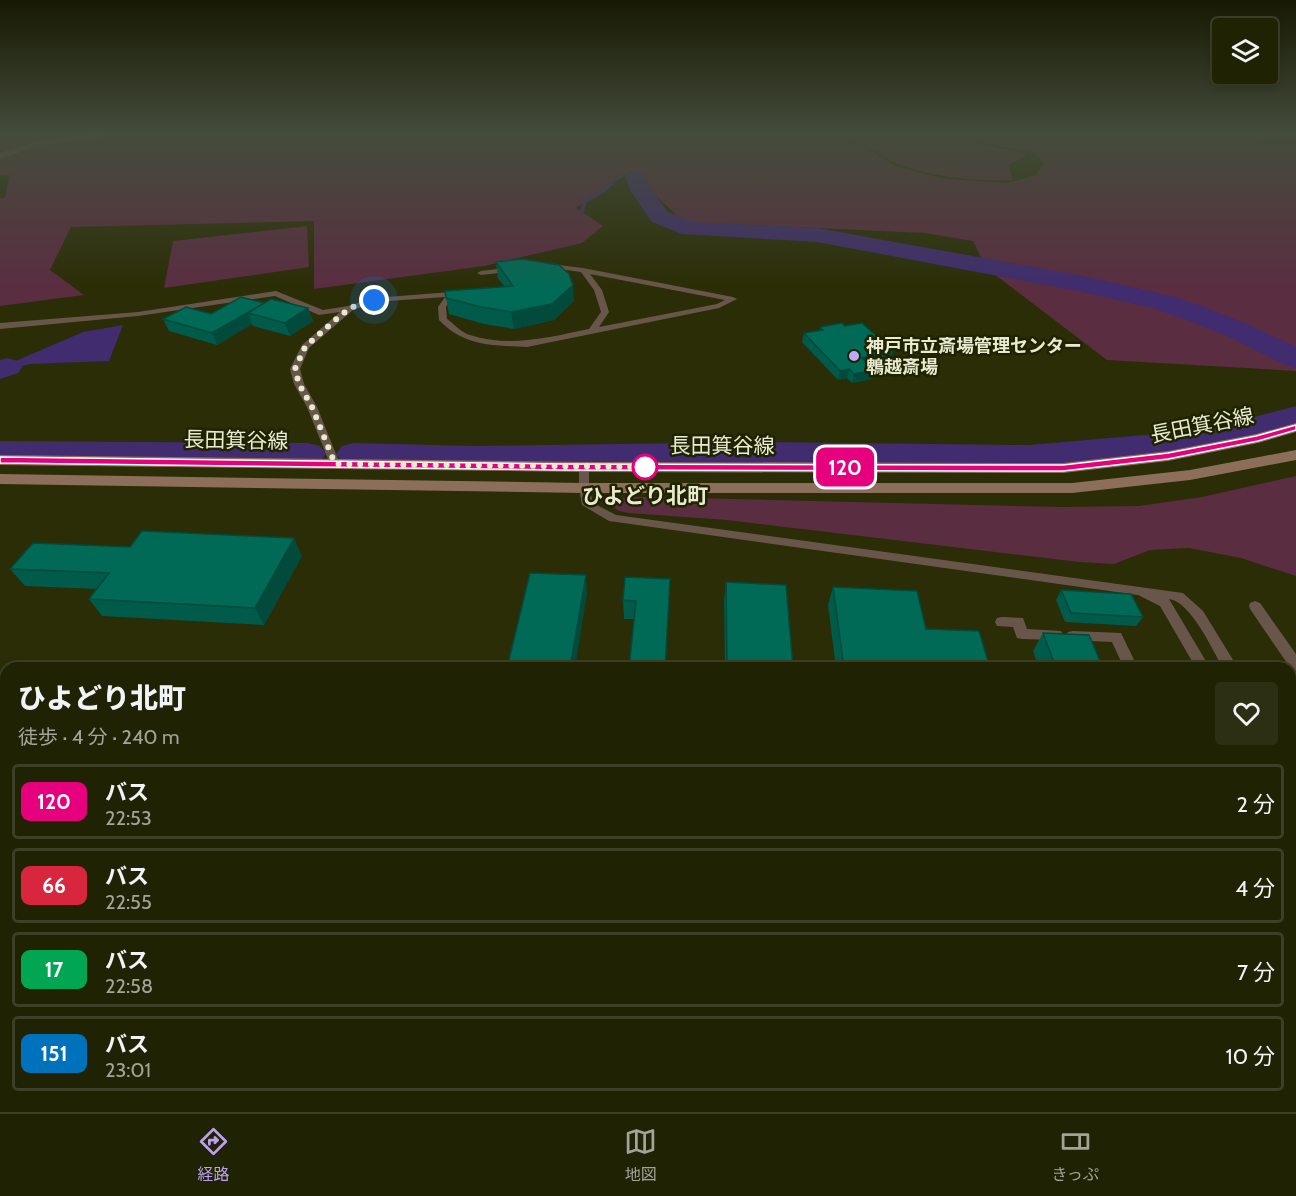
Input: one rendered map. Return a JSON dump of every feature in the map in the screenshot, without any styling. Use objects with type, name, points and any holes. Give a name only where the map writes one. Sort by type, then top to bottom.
[{"type":"street","name":"長田箕谷線","points":[[0,460],[584,467],[1063,468],[1168,456],[1296,428]]},
{"type":"street","name":"長田箕谷線","points":[[0,479],[584,488],[1072,488],[1190,475],[1296,455]]},
{"type":"lane","points":[[0,326],[138,314],[276,293],[322,313],[350,308],[374,300],[451,294],[442,307],[442,317],[465,337],[497,344],[526,344],[719,306],[733,299],[551,265],[481,273]]},
{"type":"lane","points":[[582,270],[598,290],[605,312],[592,331]]},
{"type":"lane","points":[[335,464],[312,407],[299,384],[295,369],[305,347],[350,308]]},
{"type":"lane","points":[[584,467],[584,488],[588,505],[613,518],[1179,596],[1198,614],[1227,662]]},
{"type":"lane","points":[[1140,591],[1165,603],[1199,662]]},
{"type":"lane","points":[[1255,606],[1294,662]]},
{"type":"lane","points":[[1002,622],[1018,622],[1022,634],[1083,641],[1116,637],[1128,662]]},
{"type":"shaded area","points":[[7,185],[611,185],[576,208],[603,226],[582,243],[484,266],[314,289],[314,221],[71,227],[50,270],[84,295],[0,306],[0,198],[5,198]]},
{"type":"shaded area","points":[[644,185],[1296,185],[1296,371],[1107,360],[986,268],[973,241],[925,233],[684,222]]},
{"type":"shaded area","points":[[307,226],[309,267],[164,288],[173,241]]},
{"type":"shaded area","points":[[123,325],[109,361],[30,364],[10,369],[4,366],[83,332]]},
{"type":"shaded area","points":[[1296,476],[1296,576],[1241,558],[1189,548],[1150,550],[1114,564],[1079,562],[727,520],[629,513],[614,508],[616,502],[626,497],[1060,507],[1139,506],[1202,497]]},
{"type":"building","points":[[522,259],[559,265],[569,274],[573,285],[552,304],[511,312],[446,298],[445,291],[513,286],[496,262]]},
{"type":"building","points":[[241,297],[264,303],[212,333],[163,319],[186,307],[211,314]]},
{"type":"building","points":[[271,299],[308,308],[285,323],[248,313]]},
{"type":"building","name":"神戸市立斎場管理センター 鵯越斎場","points":[[842,323],[845,326],[862,323],[893,351],[862,358],[874,370],[854,374],[849,369],[840,371],[804,333],[823,330],[820,327]]},
{"type":"building","points":[[142,531],[294,538],[255,608],[89,599],[109,573],[10,569],[33,543],[130,547]]},
{"type":"building","points":[[530,573],[586,575],[571,662],[508,662]]},
{"type":"building","points":[[625,577],[670,579],[665,662],[630,662],[636,601],[623,600]]},
{"type":"building","points":[[726,582],[786,585],[792,662],[727,662]]},
{"type":"building","points":[[833,587],[917,591],[926,629],[979,631],[988,662],[843,662]]},
{"type":"building","points":[[1061,590],[1131,594],[1143,617],[1071,613]]},
{"type":"building","points":[[1043,633],[1089,635],[1100,662],[1054,662]]},
{"type":"waterway","points":[[582,212],[585,201],[610,185]]},
{"type":"waterway","points":[[639,185],[660,217],[690,229],[817,235],[1078,283],[1161,302],[1194,313],[1237,330],[1296,359]]},
{"type":"waterway","points":[[0,370],[7,367]]},
{"type":"waterway","points":[[354,454],[475,457],[765,453],[1029,456],[1167,443],[1232,433],[1296,416]]},
{"type":"waterway","points":[[0,452],[308,454]]},
{"type":"bus line","name":"120","points":[[0,460],[562,467],[1063,468],[1168,456],[1258,438],[1296,427]]},
{"type":"place","name":"神戸市立斎場管理センター 鵯越斎場","points":[[854,356]]},
{"type":"place","name":"ひよどり北町","points":[[645,467]]},
{"type":"route","points":[[374,300],[350,308],[334,321],[305,347],[295,369],[299,384],[312,407],[335,464],[656,467],[645,467]]}]
